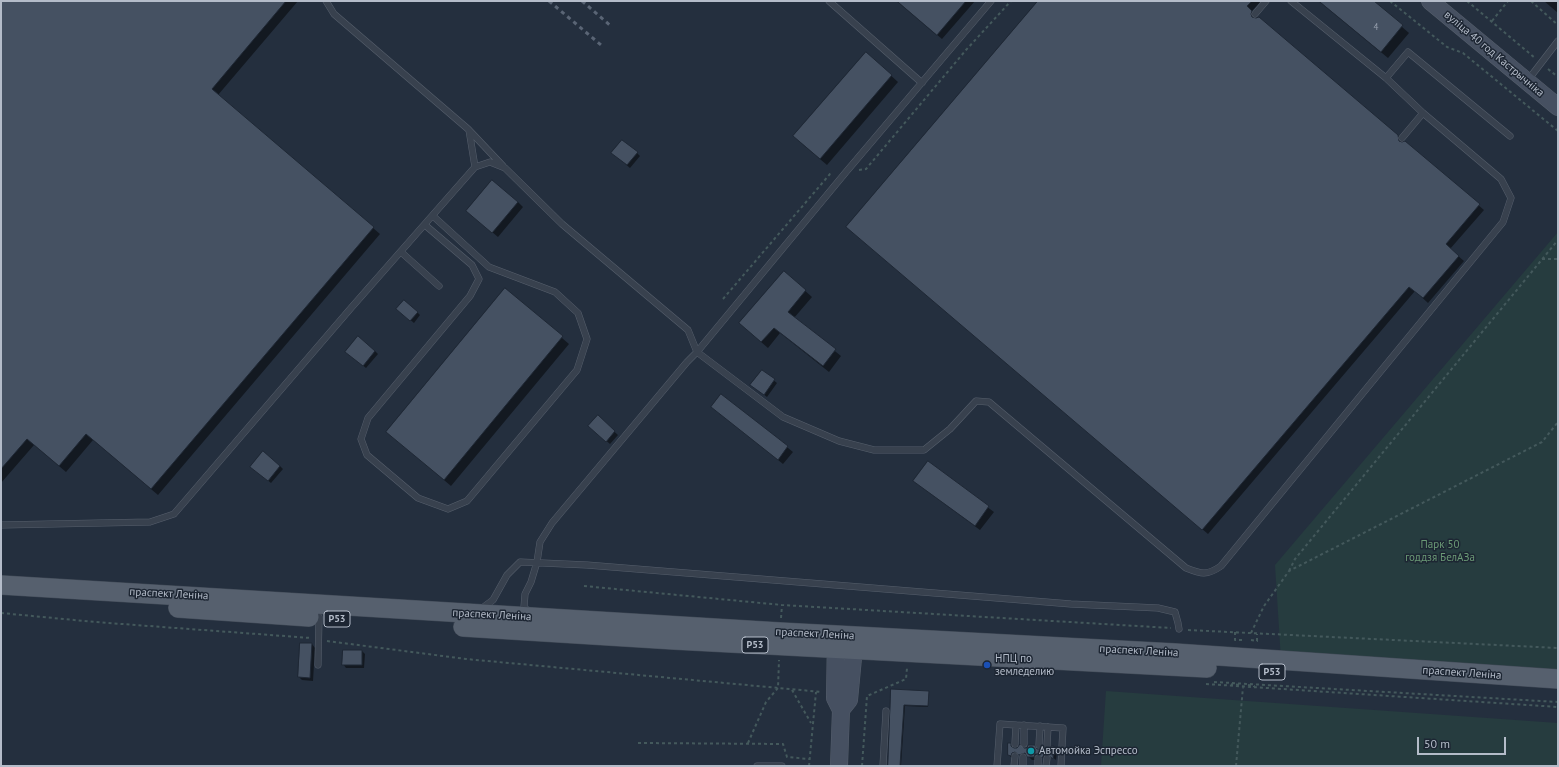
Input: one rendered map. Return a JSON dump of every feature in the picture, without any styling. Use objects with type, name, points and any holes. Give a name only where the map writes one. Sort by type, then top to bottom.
[{"type":"main road","name":"вуліца 40 год Кастрычніка","points":[[1430,1],[1558,107]]},
{"type":"main road","name":"праспект Леніна","points":[[1,584],[534,617],[845,643],[1558,690]]},
{"type":"main road","name":"праспект Леніна","points":[[1,597],[674,640],[845,643],[1175,653],[1558,679]]},
{"type":"main road","points":[[839,766],[841,710],[849,700],[845,643]]},
{"type":"lane","points":[[326,1],[334,14],[468,128],[505,168],[562,224],[688,330],[697,352],[784,417],[839,441],[874,450],[924,450],[950,429],[976,401],[989,402],[1186,568],[1199,573],[1212,573],[1221,566],[1503,222],[1511,198],[1501,179],[1423,113],[1386,78],[1291,1]]},
{"type":"lane","points":[[829,1],[922,83]]},
{"type":"lane","points":[[534,617],[524,607],[525,594],[531,582],[537,562],[540,542],[552,523],[992,1]]},
{"type":"lane","points":[[1256,14],[1266,1]]},
{"type":"lane","points":[[1527,81],[1558,41]]},
{"type":"lane","points":[[1386,78],[1408,52],[1510,136]]},
{"type":"lane","points":[[1402,138],[1423,113]]},
{"type":"lane","points":[[468,128],[475,168]]},
{"type":"lane","points":[[1,525],[150,522],[174,514],[475,168],[490,162],[505,168]]},
{"type":"lane","points":[[425,224],[472,264],[479,279],[470,296],[368,418],[361,439],[366,455],[418,498],[448,509],[467,501],[577,370],[587,338],[578,313],[555,292],[489,267],[433,216]]},
{"type":"lane","points":[[401,252],[439,286]]},
{"type":"lane","points":[[475,614],[493,600],[507,575],[520,562],[537,562],[1071,604],[1158,608],[1175,612],[1178,629]]},
{"type":"lane","points":[[318,665],[319,617]]},
{"type":"lane","points":[[882,766],[886,710]]},
{"type":"lane","points":[[997,766],[1000,724],[1063,728],[1061,766]]},
{"type":"lane","points":[[1015,744],[1016,725]]},
{"type":"lane","points":[[1024,725],[1024,744]]},
{"type":"lane","points":[[1039,745],[1040,726]]},
{"type":"lane","points":[[1047,746],[1048,727]]},
{"type":"lane","points":[[1014,766],[1015,756]]},
{"type":"lane","points":[[1023,757],[1023,766]]},
{"type":"lane","points":[[1038,758],[1038,766]]},
{"type":"lane","points":[[1046,766],[1047,758]]},
{"type":"lane","points":[[757,766],[782,766]]},
{"type":"path","points":[[1390,1],[1447,47],[1463,53],[1558,131]]},
{"type":"path","points":[[1467,1],[1558,77]]},
{"type":"path","points":[[1492,21],[1508,1]]},
{"type":"path","points":[[1532,1],[1558,25]]},
{"type":"path","points":[[1251,633],[1264,606],[1289,571],[1295,559],[1558,240]]},
{"type":"path","points":[[1542,259],[1558,259]]},
{"type":"path","points":[[1289,571],[1542,442],[1558,422]]},
{"type":"path","points":[[584,586],[782,605],[1257,634],[1558,648]]},
{"type":"path","points":[[1,613],[95,622],[296,636],[466,658],[778,688],[766,702],[748,743]]},
{"type":"path","points":[[1235,632],[1235,640],[1242,640]]},
{"type":"path","points":[[1251,640],[1257,641],[1257,634]]},
{"type":"path","points":[[1204,681],[1558,702]]},
{"type":"path","points":[[1200,684],[1558,707]]},
{"type":"path","points":[[1232,686],[1232,684],[1239,685]]},
{"type":"path","points":[[1248,685],[1254,687]]},
{"type":"path","points":[[1236,766],[1243,687]]},
{"type":"path","points":[[792,689],[812,724]]},
{"type":"path","points":[[809,766],[816,692]]},
{"type":"path","points":[[638,742],[784,744],[787,757],[809,759]]},
{"type":"green space","name":"Парк 50 годдзя БелАЗа","points":[[1558,232],[1558,676],[1281,660],[1275,565]]},
{"type":"green space","points":[[1106,691],[1558,723],[1558,766],[1101,766]]},
{"type":"building","points":[[1,1],[286,1],[212,89],[374,227],[151,489],[86,434],[59,466],[27,439],[1,469]]},
{"type":"building","points":[[897,1],[966,1],[937,35]]},
{"type":"building","points":[[1038,1],[1252,1],[1247,6],[1252,11],[1252,17],[1259,17],[1398,135],[1399,141],[1405,141],[1480,204],[1446,244],[1459,256],[1423,298],[1409,287],[1202,530],[846,227]]},
{"type":"building","points":[[1319,1],[1374,1],[1403,25],[1381,52]]},
{"type":"building","points":[[866,52],[892,75],[820,159],[793,136]]},
{"type":"building","points":[[622,140],[638,152],[627,165],[611,153]]},
{"type":"building","points":[[492,180],[518,202],[492,233],[466,211]]},
{"type":"building","points":[[784,271],[806,290],[788,312],[836,349],[823,366],[774,328],[761,342],[739,323]]},
{"type":"building","points":[[505,288],[563,336],[444,480],[386,432]]},
{"type":"building","points":[[404,300],[418,312],[410,321],[396,309]]},
{"type":"building","points":[[358,336],[375,351],[363,366],[345,352]]},
{"type":"building","points":[[762,370],[775,379],[764,395],[750,385]]},
{"type":"building","points":[[721,394],[788,446],[778,460],[711,407]]},
{"type":"building","points":[[598,415],[615,431],[606,442],[588,426]]},
{"type":"building","points":[[263,451],[280,466],[268,481],[250,467]]},
{"type":"building","points":[[928,461],[989,506],[975,526],[913,481]]},
{"type":"building","points":[[300,643],[312,643],[310,678],[298,677]]},
{"type":"building","points":[[343,650],[362,650],[362,665],[342,665]]},
{"type":"building","points":[[891,689],[929,691],[928,706],[904,705],[900,766],[888,766]]},
{"type":"building","name":"Автомойка Эспрессо","points":[[1008,743],[1011,743],[1011,746],[1014,748],[1017,748],[1020,744],[1024,748],[1027,748],[1028,745],[1035,745],[1037,749],[1041,749],[1043,747],[1046,750],[1049,750],[1051,746],[1054,746],[1053,759],[1047,754],[1042,758],[1038,754],[1035,754],[1034,757],[1027,757],[1025,753],[1019,755],[1015,752],[1012,753],[1011,756],[1008,755]]},
{"type":"railway","points":[[549,1],[601,45]]},
{"type":"railway","points":[[582,1],[612,27]]},
{"type":"place","name":"НПЦ по земледелию","points":[[987,665]]},
{"type":"place","name":"Автомойка Эспрессо","points":[[1031,751]]}]
